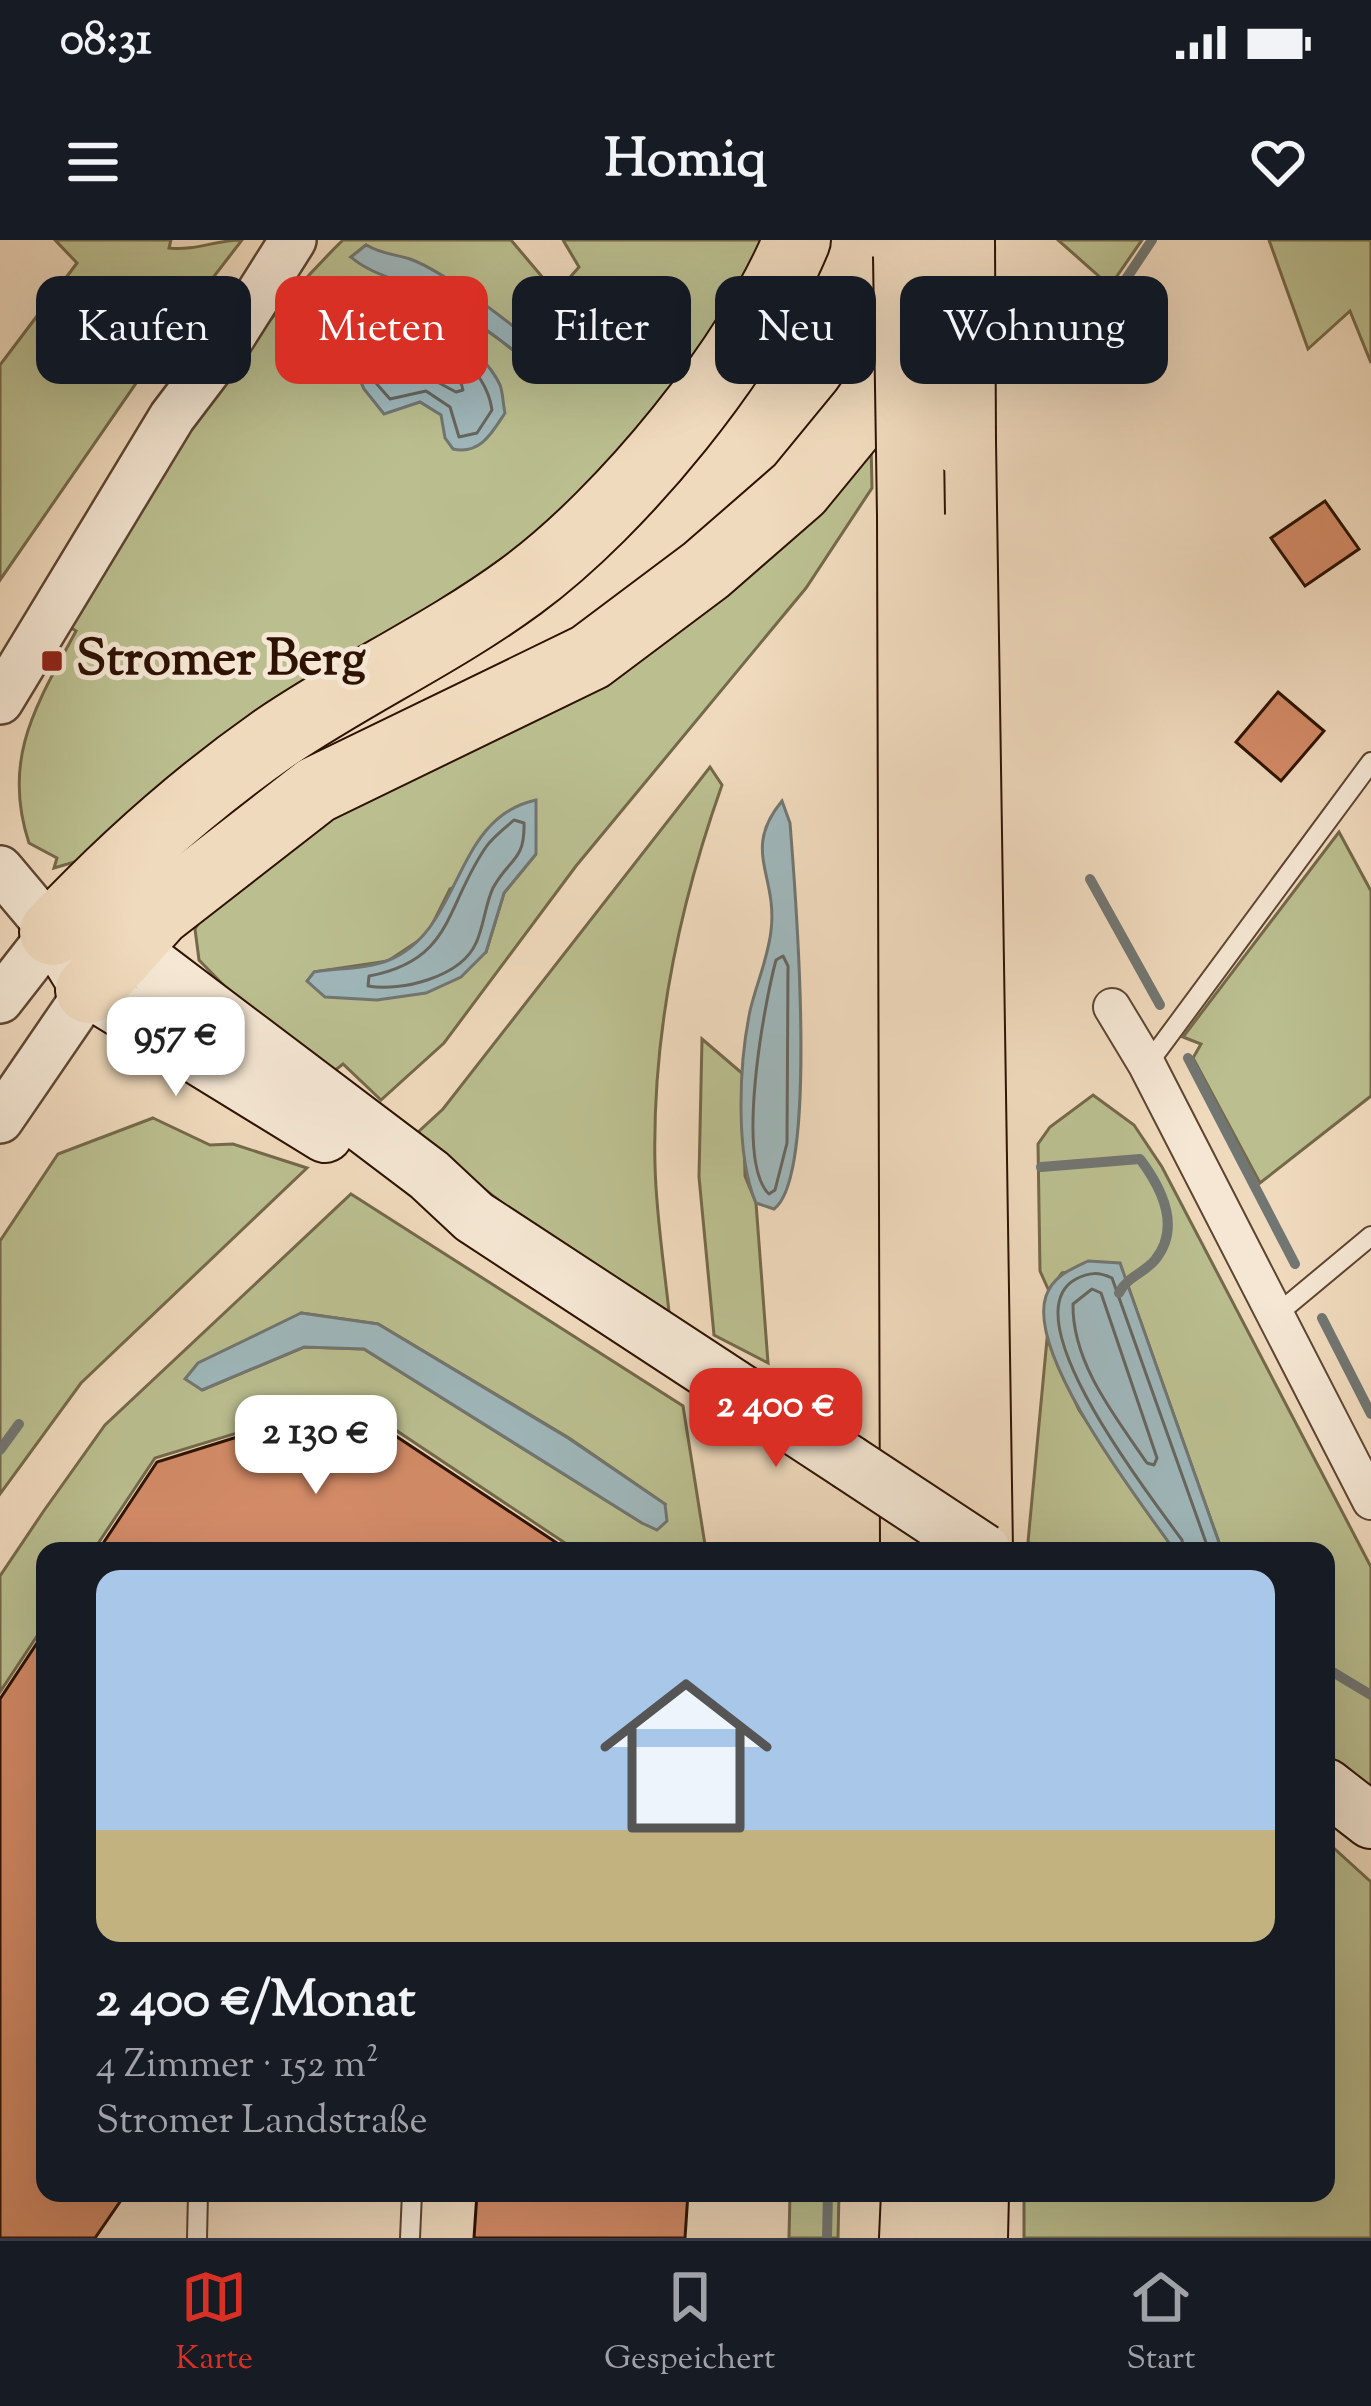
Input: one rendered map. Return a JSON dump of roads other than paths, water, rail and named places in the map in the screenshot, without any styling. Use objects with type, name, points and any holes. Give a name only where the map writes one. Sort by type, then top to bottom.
[{"type":"highway","points":[[53,932],[116,865],[180,808],[276,738],[522,585],[622,495],[715,379],[783,275],[797,240]]},
{"type":"highway","points":[[935,244],[962,442],[981,1542]]},
{"type":"highway","points":[[914,1542],[911,515],[935,244]]},
{"type":"highway","points":[[108,968],[158,913],[316,790],[590,657],[706,570],[799,489],[863,411],[928,319],[935,244]]},
{"type":"highway","points":[[913,2238],[915,2202]]},
{"type":"highway","points":[[974,2238],[976,2202]]},
{"type":"main road","points":[[53,932],[422,1183],[968,1542]]},
{"type":"main road","points":[[1335,1793],[1371,1821]]},
{"type":"street","points":[[251,306],[293,240]]},
{"type":"street","points":[[251,320],[328,240]]},
{"type":"street","points":[[0,701],[172,417],[197,384]]},
{"type":"street","points":[[0,868],[53,932],[0,1000]]},
{"type":"street","points":[[0,1120],[108,968]]},
{"type":"street","points":[[1112,1007],[1147,1065],[1371,1502]]},
{"type":"lane","points":[[1147,1065],[1371,762]]},
{"type":"lane","points":[[1276,1316],[1371,1236]]},
{"type":"lane","points":[[197,2238],[198,2202]]},
{"type":"lane","points":[[410,2238],[412,2202]]},
{"type":"water","points":[[366,245],[443,276],[385,276],[351,257]]},
{"type":"water","points":[[488,308],[512,325],[512,349],[488,331]]},
{"type":"water","points":[[488,366],[501,388],[505,413],[478,446],[453,449],[445,438],[441,415],[420,402],[384,414],[362,384],[488,384]]},
{"type":"water","points":[[536,800],[536,854],[504,893],[486,952],[461,977],[426,993],[377,1000],[325,997],[307,981],[314,972],[389,960],[413,945],[431,925],[488,828],[509,811]]},
{"type":"water","points":[[782,801],[790,823],[796,905],[800,1089],[788,1186],[774,1209],[756,1203],[749,1183],[741,1108],[746,1032],[771,931],[764,834]]},
{"type":"water","points":[[1088,1261],[1120,1263],[1219,1542],[1169,1542],[1069,1390],[1044,1322],[1049,1289],[1069,1270]]},
{"type":"water","points":[[301,1313],[378,1324],[568,1438],[665,1504],[667,1521],[657,1530],[642,1523],[364,1349],[304,1347],[202,1390],[185,1379],[198,1363]]},
{"type":"waterway","points":[[1128,276],[1152,240]]},
{"type":"waterway","points":[[1090,879],[1160,1005]]},
{"type":"waterway","points":[[1188,1058],[1295,1264]]},
{"type":"waterway","points":[[1041,1167],[1140,1159],[1148,1170],[1166,1208],[1167,1234],[1155,1260],[1119,1293]]},
{"type":"waterway","points":[[1322,1318],[1371,1414]]},
{"type":"waterway","points":[[0,1450],[19,1424]]},
{"type":"waterway","points":[[1335,1673],[1371,1695]]},
{"type":"waterway","points":[[827,2238],[828,2202]]},
{"type":"place","name":"Stromer Berg","points":[[52,661]]}]
